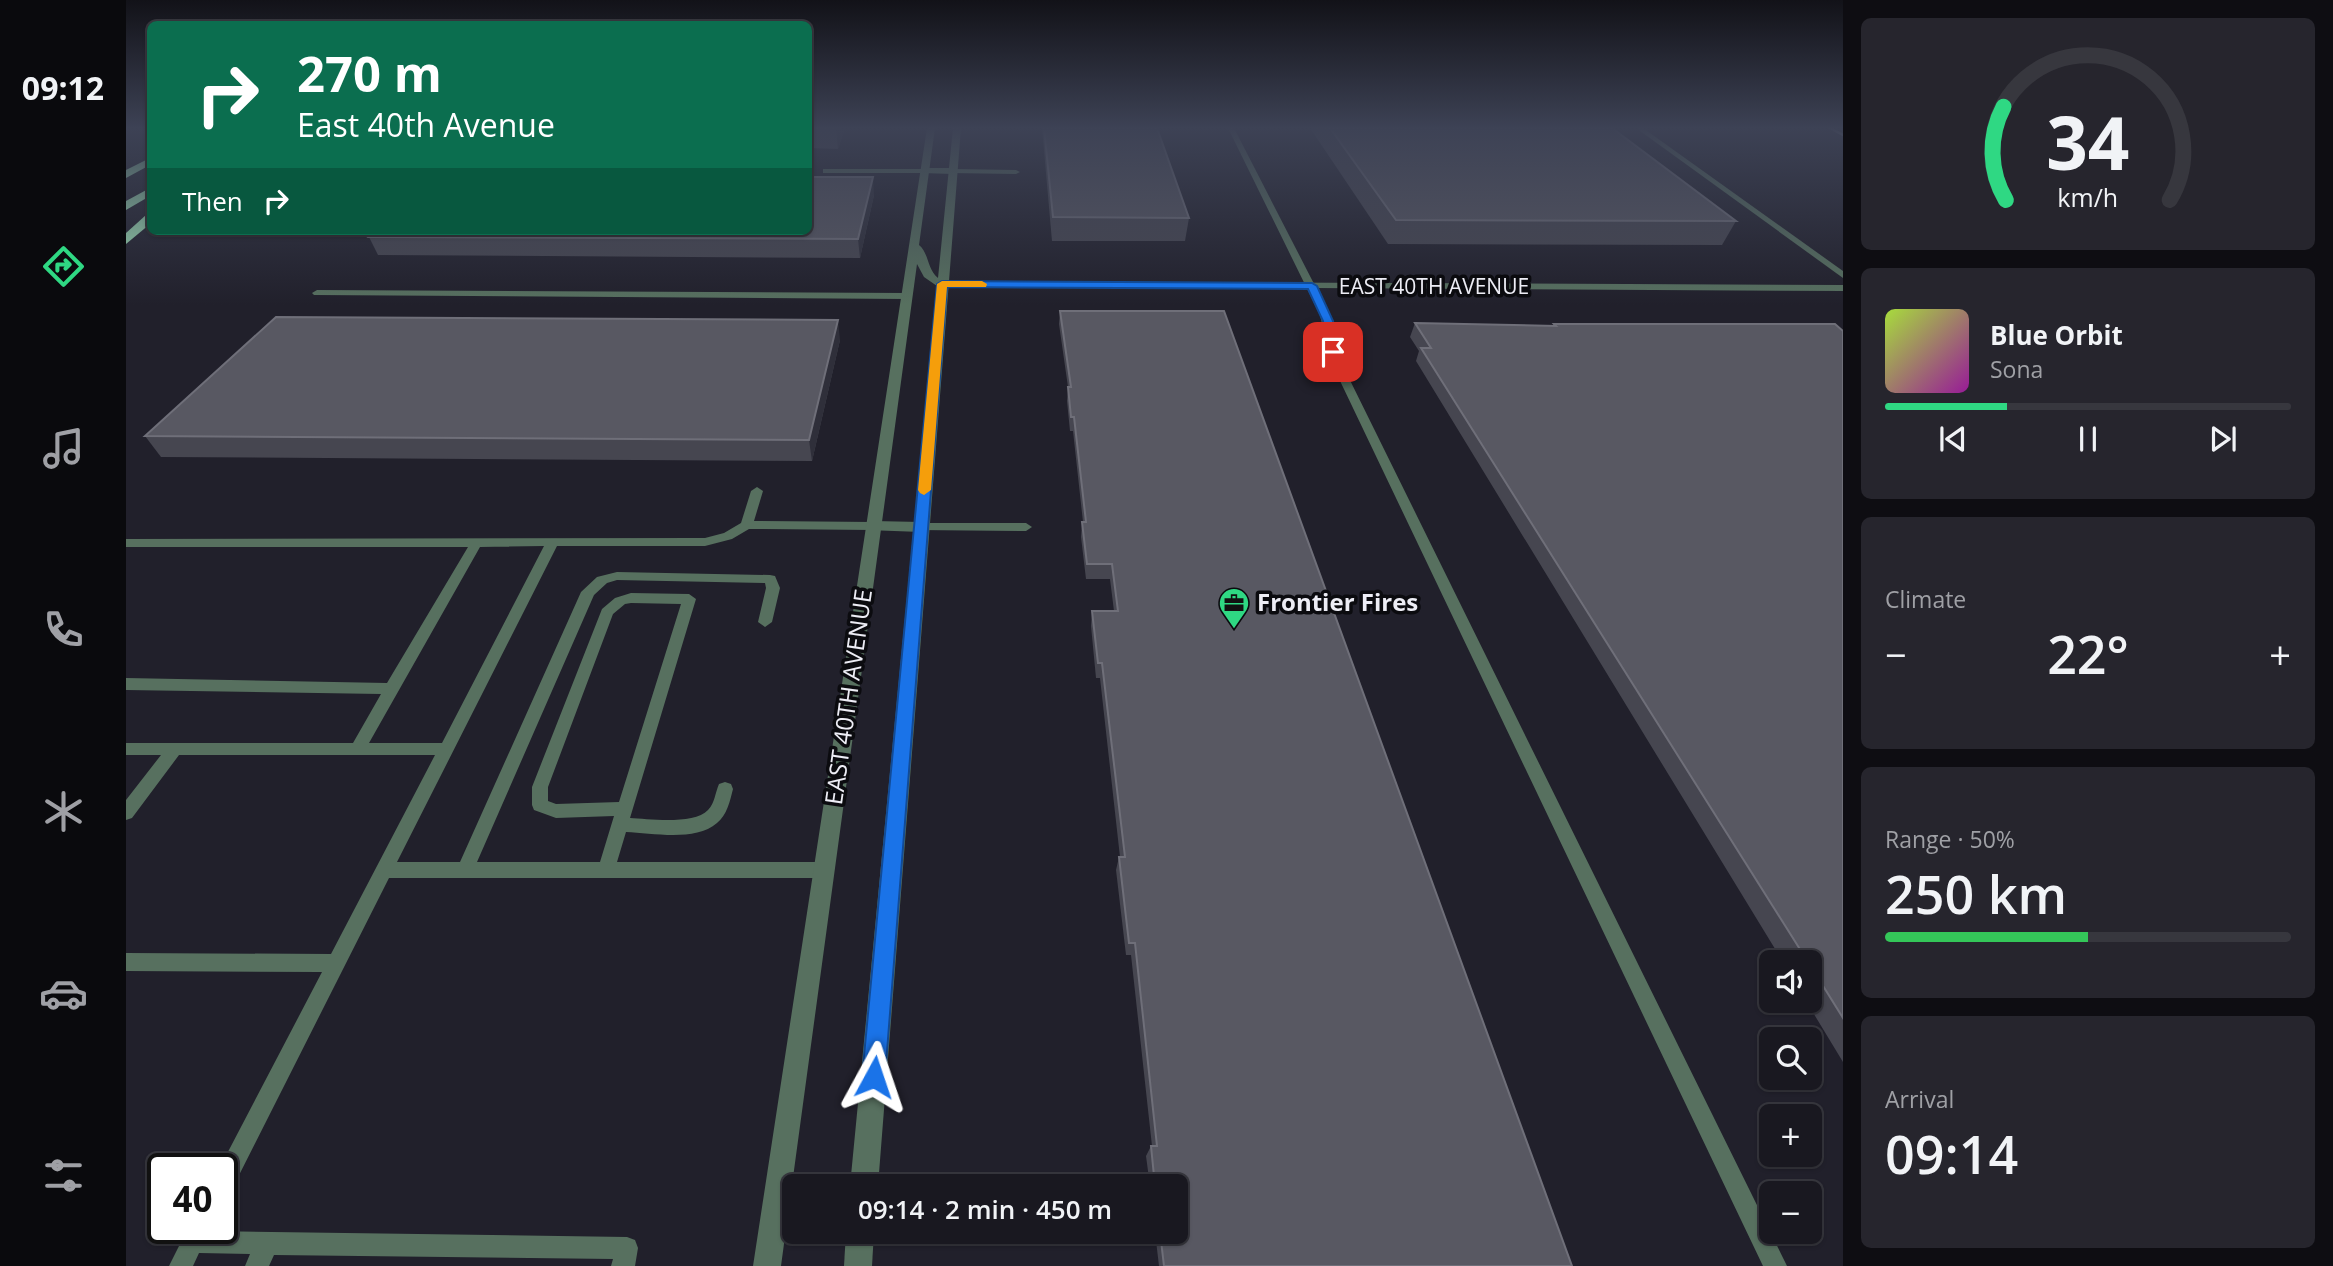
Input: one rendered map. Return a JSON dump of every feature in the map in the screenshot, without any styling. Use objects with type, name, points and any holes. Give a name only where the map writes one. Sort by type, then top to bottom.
[{"type":"highway","points":[[126,206],[147,193]]},
{"type":"highway","points":[[126,223],[147,210]]},
{"type":"highway","points":[[126,240],[147,221]]},
{"type":"street","name":"EAST 40TH AVENUE","points":[[767,1266],[923,187]]},
{"type":"street","points":[[865,1174],[951,187]]},
{"type":"street","points":[[916,237],[925,273],[931,280],[942,284]]},
{"type":"street","name":"EAST 40TH AVENUE","points":[[942,284],[1843,288]]},
{"type":"street","points":[[873,526],[921,527]]},
{"type":"street","points":[[858,1266],[859,1244]]},
{"type":"lane","points":[[1261,187],[1328,321],[1336,362],[1775,1266]]},
{"type":"lane","points":[[1721,187],[1843,275]]},
{"type":"lane","points":[[317,293],[907,296]]},
{"type":"lane","points":[[747,525],[757,491]]},
{"type":"lane","points":[[126,543],[705,542],[728,536],[747,525],[873,526]]},
{"type":"lane","points":[[921,527],[1026,527]]},
{"type":"lane","points":[[238,1154],[553,542]]},
{"type":"lane","points":[[357,749],[476,543]]},
{"type":"lane","points":[[465,870],[588,592],[602,580],[617,576],[770,579],[773,588],[765,622]]},
{"type":"lane","points":[[606,870],[622,817],[689,599],[631,598],[620,601],[607,612],[540,787],[540,805],[556,811],[622,817],[694,825],[708,821],[721,808],[725,789]]},
{"type":"lane","points":[[126,684],[392,689]]},
{"type":"lane","points":[[126,749],[447,749]]},
{"type":"lane","points":[[126,813],[175,750]]},
{"type":"lane","points":[[385,870],[824,870]]},
{"type":"lane","points":[[126,962],[336,963]]},
{"type":"lane","points":[[238,1240],[267,1243],[627,1248],[623,1266]]},
{"type":"lane","points":[[257,1266],[267,1243]]},
{"type":"lane","points":[[181,1266],[192,1244]]},
{"type":"building","points":[[812,187],[871,187],[858,239],[369,237],[812,235]]},
{"type":"building","points":[[1050,187],[1178,187],[1189,218],[1053,217]]},
{"type":"building","points":[[1372,187],[1691,187],[1736,221],[1396,220]]},
{"type":"building","points":[[1060,311],[1224,311],[1572,1266],[1164,1266],[1161,1244],[1188,1244],[1188,1174],[1154,1174],[1151,1146],[1157,1146],[1135,943],[1129,943],[1119,857],[1125,857],[1102,663],[1098,663],[1092,611],[1118,611],[1112,564],[1087,564],[1082,522],[1086,522],[1068,387],[1071,387]]},
{"type":"building","points":[[276,317],[838,320],[809,440],[145,436]]},
{"type":"building","points":[[1415,323],[1556,326],[1554,324],[1835,324],[1843,331],[1843,1018],[1822,984],[1822,950],[1800,950],[1421,348],[1431,348]]},
{"type":"slow traffic","points":[[924,490],[942,284],[982,284]]},
{"type":"place","name":"Frontier Fires","points":[[1234,630]]},
{"type":"route","points":[[874,1077],[942,284],[1312,286],[1328,321],[1333,352]]}]
